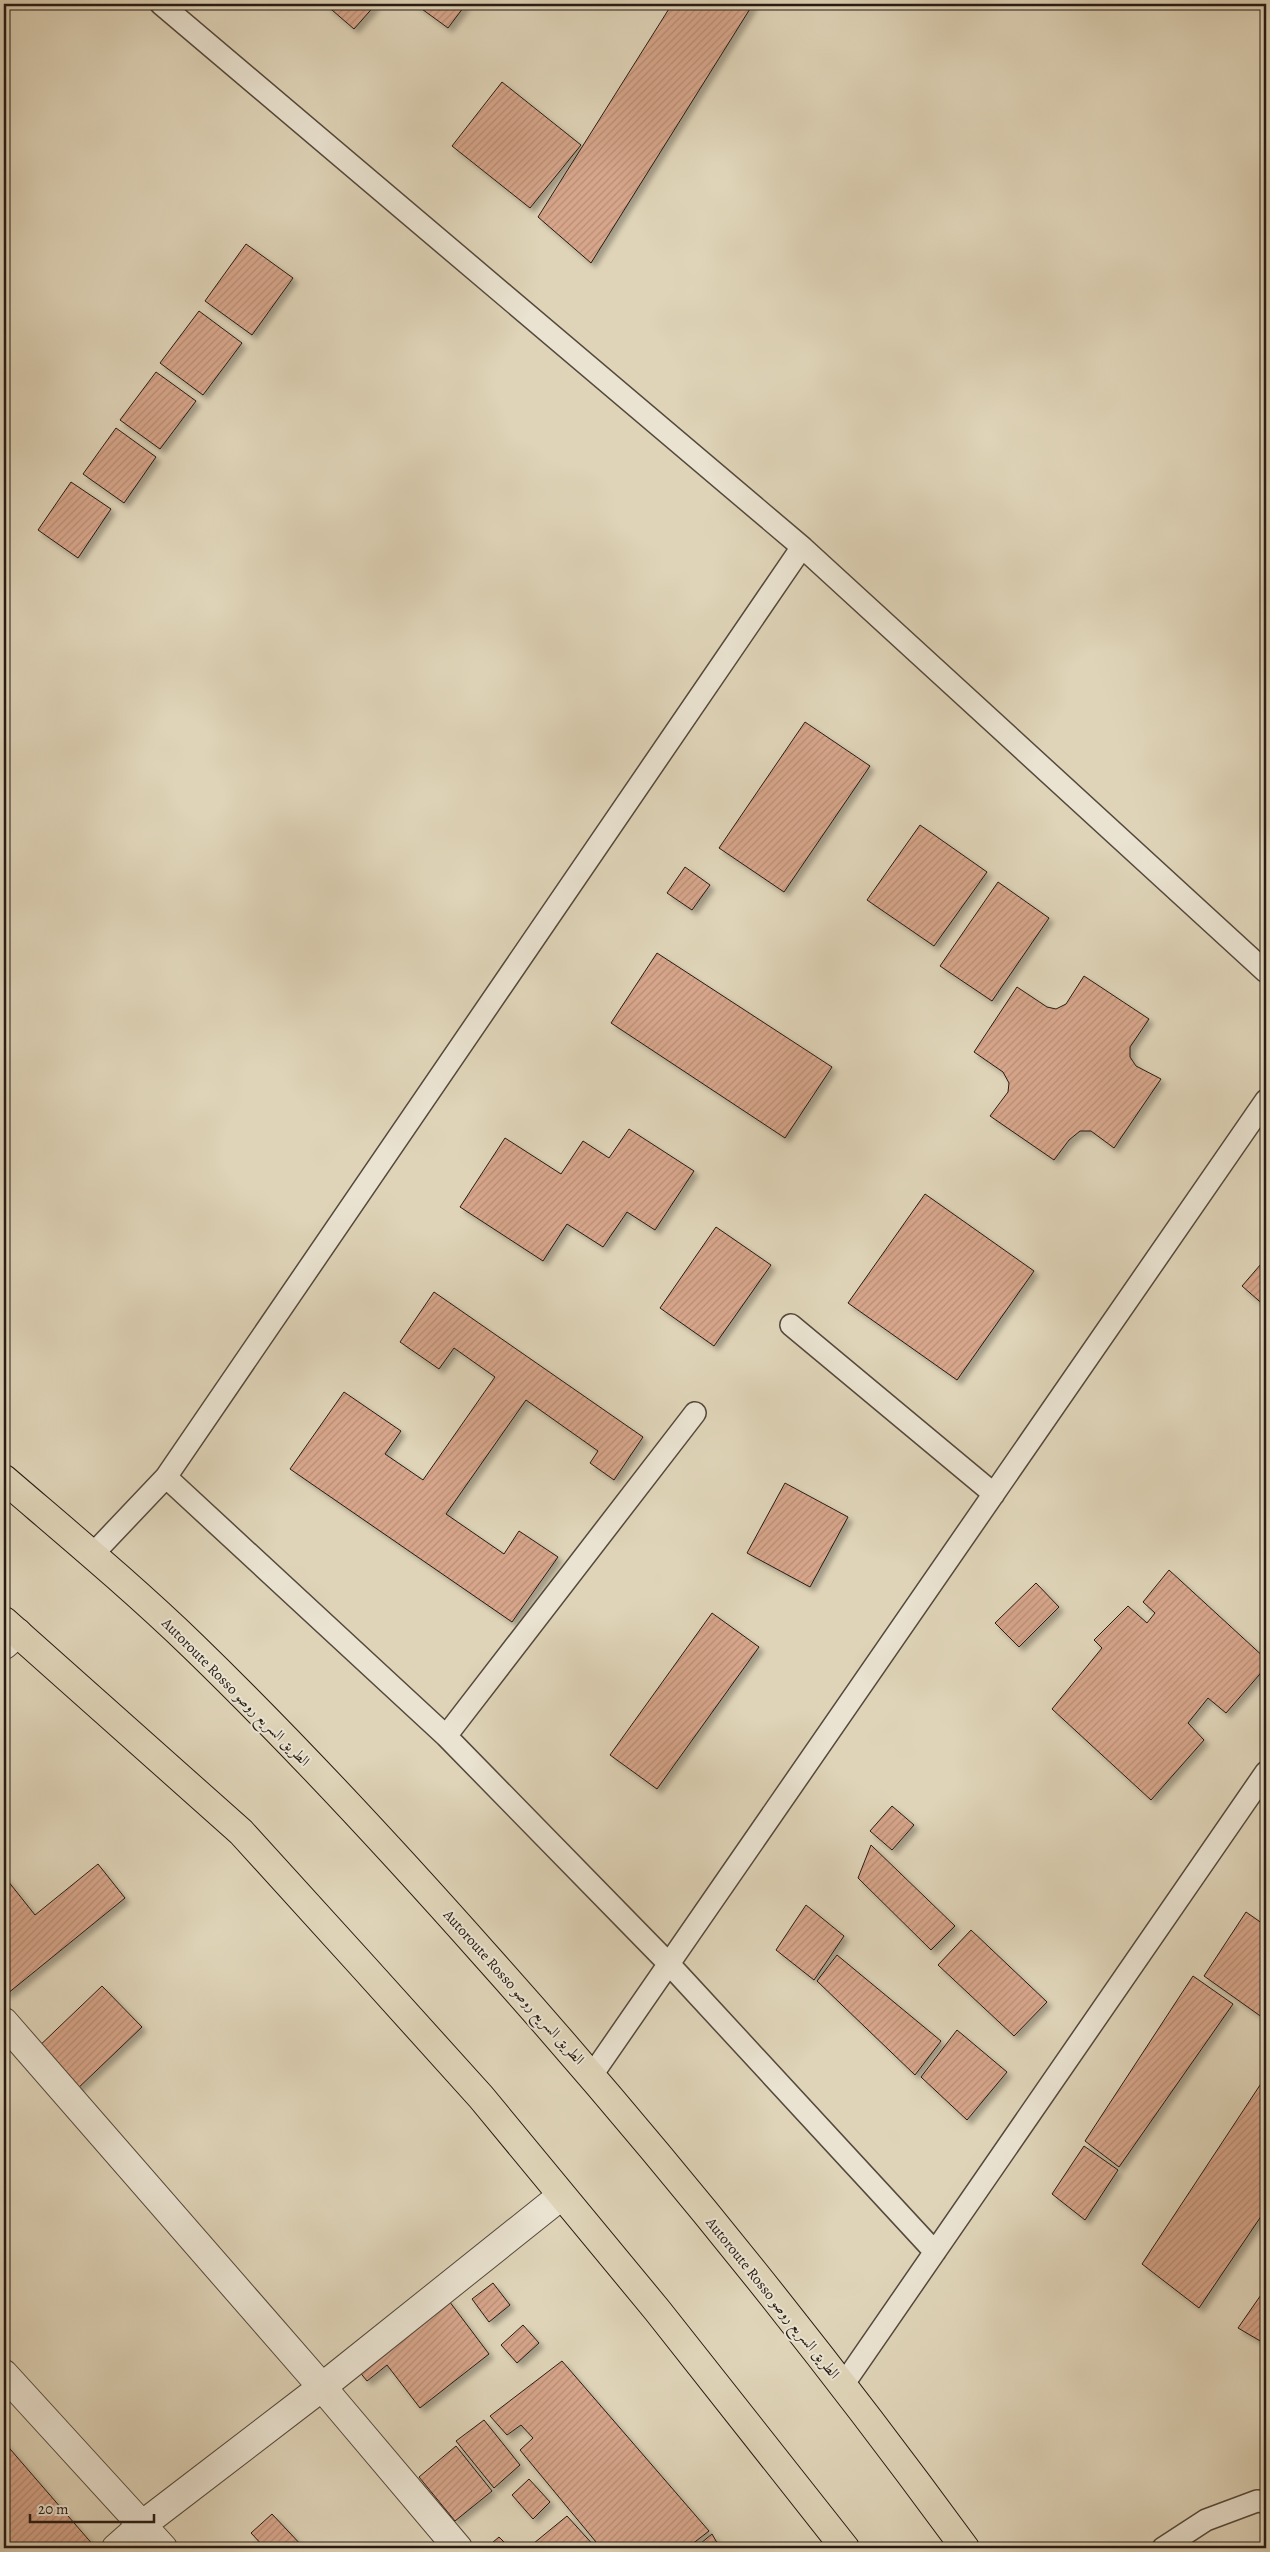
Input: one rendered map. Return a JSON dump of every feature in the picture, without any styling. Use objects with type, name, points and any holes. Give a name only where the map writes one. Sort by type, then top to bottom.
[{"type":"highway","name":"Autoroute Rosso الطريق السريع روصو","points":[[4,1479],[193,1646],[303,1756],[412,1873],[592,2075],[769,2290],[965,2548]]},
{"type":"highway","points":[[9,1633],[241,1832],[480,2097],[658,2310],[845,2548]]},
{"type":"street","points":[[4,2022],[322,2387],[458,2548]]},
{"type":"street","points":[[116,2548],[142,2524],[322,2387],[561,2196]]},
{"type":"street","points":[[6,2382],[163,2548]]},
{"type":"lane","points":[[160,4],[802,547],[1266,972]]},
{"type":"lane","points":[[92,1555],[166,1477],[802,547]]},
{"type":"lane","points":[[592,2075],[1266,1100]]},
{"type":"lane","points":[[791,1325],[994,1494]]},
{"type":"lane","points":[[446,1736],[695,1413]]},
{"type":"lane","points":[[166,1477],[446,1736],[669,1964],[935,2252]]},
{"type":"lane","points":[[843,2385],[1266,1772]]},
{"type":"lane","points":[[1163,2548],[1206,2520],[1257,2501],[1266,2502]]},
{"type":"building","points":[[325,4],[376,4],[354,29]]},
{"type":"building","points":[[415,4],[466,4],[448,28]]},
{"type":"building","points":[[672,4],[753,4],[591,263],[538,217]]},
{"type":"building","points":[[502,82],[581,145],[530,208],[452,146]]},
{"type":"building","points":[[246,244],[293,278],[252,335],[205,301]]},
{"type":"building","points":[[199,311],[242,343],[203,395],[160,363]]},
{"type":"building","points":[[156,372],[196,401],[160,449],[120,420]]},
{"type":"building","points":[[116,428],[156,457],[124,503],[83,474]]},
{"type":"building","points":[[71,482],[111,509],[78,558],[38,530]]},
{"type":"building","points":[[805,722],[870,766],[784,892],[719,848]]},
{"type":"building","points":[[920,825],[987,872],[934,946],[867,900]]},
{"type":"building","points":[[685,867],[710,885],[692,910],[667,893]]},
{"type":"building","points":[[998,882],[1049,918],[992,1001],[940,966]]},
{"type":"building","points":[[657,953],[832,1067],[785,1138],[611,1023]]},
{"type":"building","points":[[1084,976],[1149,1019],[1130,1047],[1130,1057],[1136,1066],[1161,1079],[1114,1148],[1091,1131],[1080,1131],[1069,1140],[1054,1160],[990,1116],[1008,1092],[1009,1083],[1003,1072],[974,1052],[1017,987],[1047,1007],[1056,1009],[1066,1004]]},
{"type":"building","points":[[629,1129],[694,1171],[655,1230],[627,1212],[603,1247],[567,1224],[543,1261],[460,1207],[505,1138],[561,1174],[583,1141],[609,1158]]},
{"type":"building","points":[[925,1194],[1034,1271],[957,1380],[848,1303]]},
{"type":"building","points":[[716,1227],[771,1265],[714,1346],[660,1308]]},
{"type":"building","points":[[1261,1264],[1266,1268],[1266,1307],[1242,1286]]},
{"type":"building","points":[[434,1292],[643,1437],[614,1480],[590,1463],[598,1451],[526,1400],[446,1514],[504,1554],[519,1531],[558,1557],[512,1622],[290,1469],[344,1392],[401,1431],[385,1454],[423,1480],[495,1377],[454,1348],[439,1369],[400,1342]]},
{"type":"building","points":[[785,1483],[848,1517],[810,1587],[747,1553]]},
{"type":"building","points":[[1169,1570],[1266,1659],[1266,1667],[1226,1713],[1208,1698],[1188,1723],[1204,1740],[1151,1800],[1052,1709],[1102,1648],[1094,1640],[1128,1606],[1147,1623],[1155,1613],[1143,1602]]},
{"type":"building","points":[[1036,1583],[1059,1607],[1019,1647],[995,1623]]},
{"type":"building","points":[[712,1613],[759,1647],[657,1789],[610,1755]]},
{"type":"building","points":[[892,1806],[914,1825],[892,1850],[870,1831]]},
{"type":"building","points":[[871,1845],[955,1926],[931,1950],[858,1878]]},
{"type":"building","points":[[98,1864],[125,1898],[7,1994],[4,1991],[4,1876],[35,1915]]},
{"type":"building","points":[[806,1905],[844,1936],[814,1980],[776,1950]]},
{"type":"building","points":[[1246,1912],[1266,1926],[1266,2020],[1204,1976]]},
{"type":"building","points":[[971,1930],[1047,2002],[1014,2036],[938,1965]]},
{"type":"building","points":[[837,1955],[941,2041],[915,2075],[817,1981]]},
{"type":"building","points":[[1193,1976],[1233,2004],[1119,2167],[1085,2141]]},
{"type":"building","points":[[102,1986],[142,2027],[74,2092],[34,2051]]},
{"type":"building","points":[[957,2030],[1007,2072],[967,2120],[921,2077]]},
{"type":"building","points":[[1266,2076],[1266,2209],[1199,2308],[1142,2264]]},
{"type":"building","points":[[1084,2146],[1118,2170],[1085,2220],[1052,2194]]},
{"type":"building","points":[[493,2283],[510,2305],[489,2322],[472,2299]]},
{"type":"building","points":[[1263,2292],[1266,2294],[1266,2337],[1262,2342],[1238,2328]]},
{"type":"building","points":[[446,2297],[489,2354],[420,2408],[387,2365],[367,2381],[358,2370]]},
{"type":"building","points":[[523,2325],[539,2343],[517,2363],[501,2345]]},
{"type":"building","points":[[562,2361],[709,2531],[687,2548],[637,2548],[631,2543],[623,2548],[601,2548],[520,2450],[533,2438],[521,2425],[507,2435],[490,2416]]},
{"type":"building","points":[[484,2420],[520,2465],[494,2488],[456,2441]]},
{"type":"building","points":[[4,2442],[94,2546],[91,2548],[4,2548]]},
{"type":"building","points":[[456,2446],[492,2491],[455,2521],[419,2477]]},
{"type":"building","points":[[529,2479],[550,2502],[533,2519],[512,2495]]},
{"type":"building","points":[[272,2514],[304,2548],[265,2548],[251,2533]]},
{"type":"building","points":[[567,2516],[596,2548],[528,2548]]},
{"type":"building","points":[[712,2534],[720,2548],[695,2548]]},
{"type":"building","points":[[499,2537],[510,2548],[486,2548]]}]
